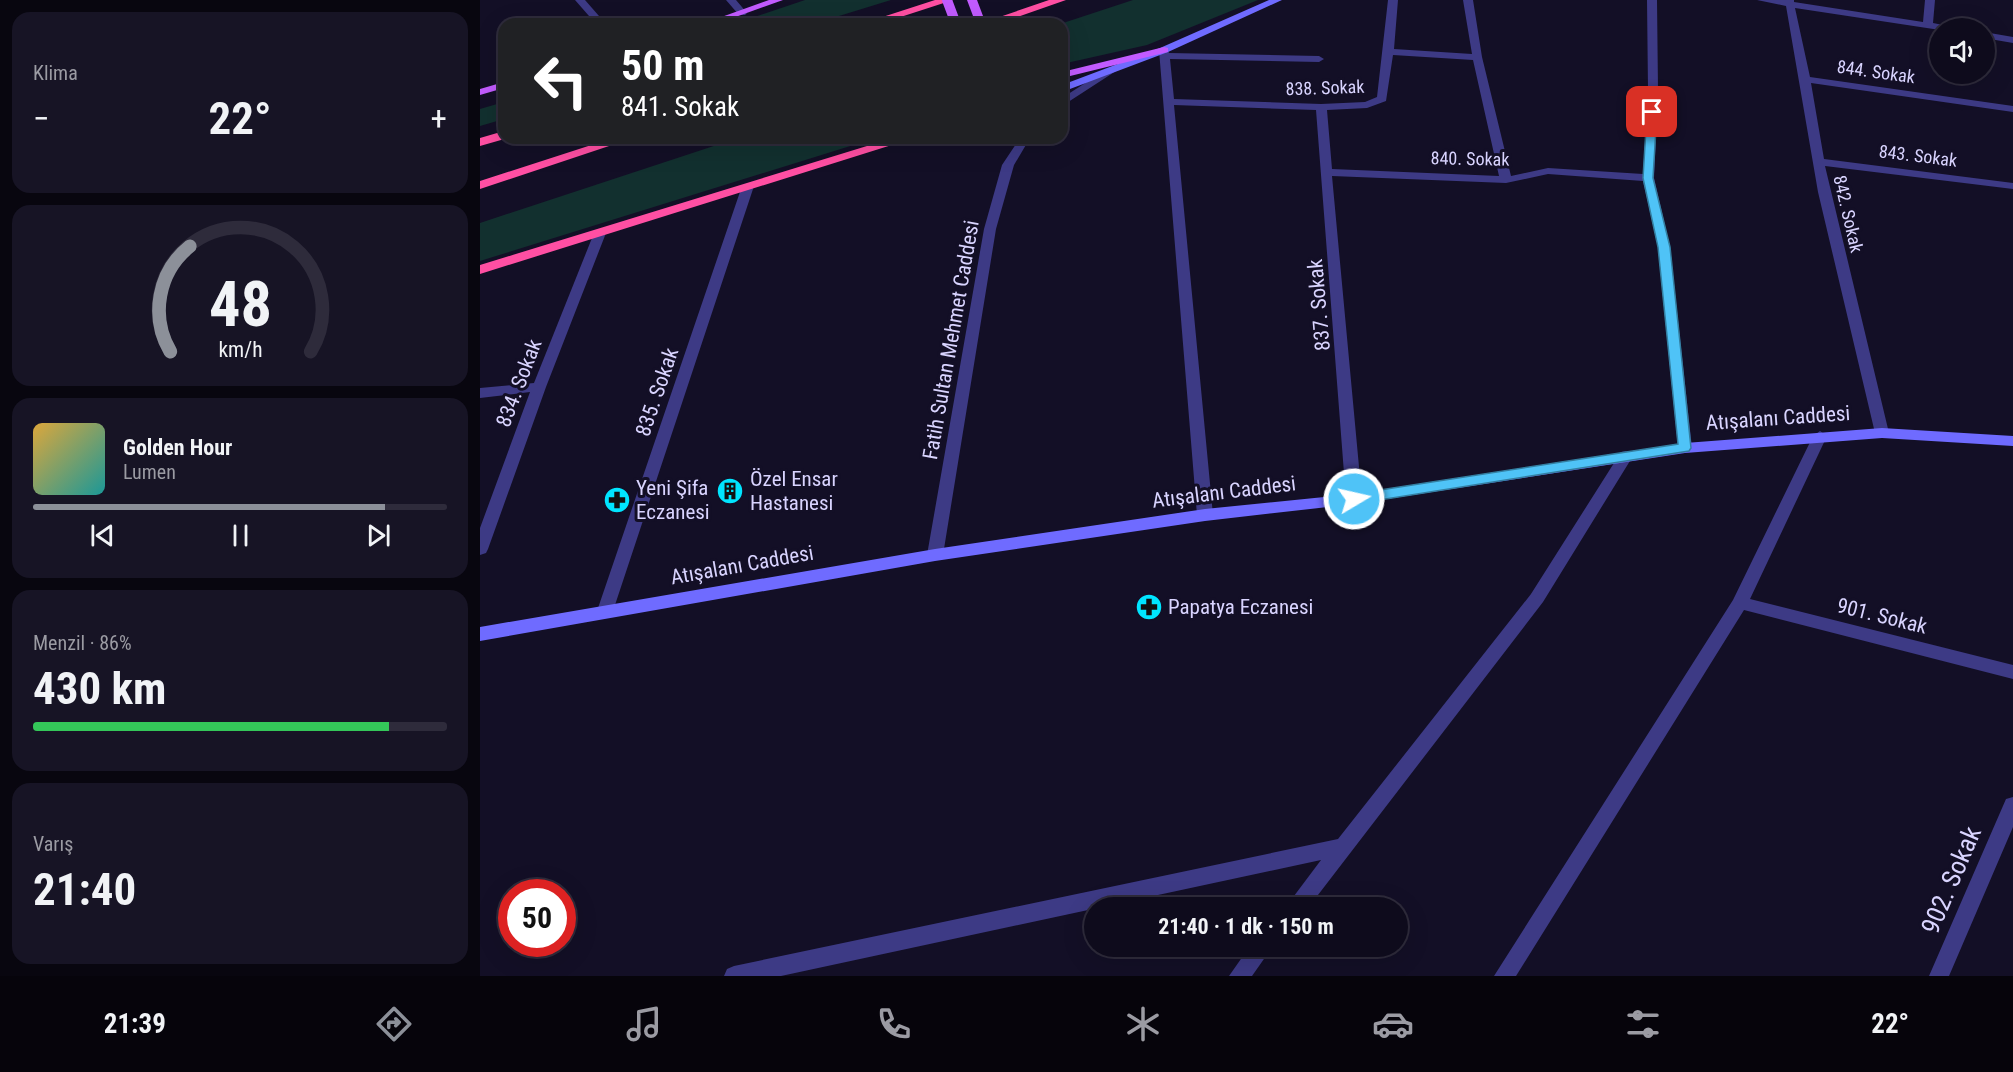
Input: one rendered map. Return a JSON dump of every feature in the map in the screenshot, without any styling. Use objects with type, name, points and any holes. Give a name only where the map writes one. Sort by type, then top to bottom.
[{"type":"highway","points":[[887,18],[947,0]]},
{"type":"highway","points":[[1002,18],[1060,0]]},
{"type":"highway","points":[[480,142],[498,137]]},
{"type":"highway","points":[[480,185],[607,144]]},
{"type":"highway","points":[[480,270],[888,144]]},
{"type":"main road","points":[[726,18],[778,0]]},
{"type":"main road","points":[[947,0],[954,18]]},
{"type":"main road","points":[[972,0],[980,18]]},
{"type":"main road","points":[[1068,87],[1164,53],[1277,0]]},
{"type":"main road","points":[[1068,74],[1164,53]]},
{"type":"main road","points":[[480,92],[498,87]]},
{"type":"main road","name":"Atışalanı Caddesi","points":[[480,634],[935,555],[1205,515],[1354,499],[1685,448],[1820,436],[1882,434],[2013,441]]},
{"type":"street","points":[[580,0],[596,18]]},
{"type":"street","points":[[731,0],[742,13]]},
{"type":"street","name":"838. Sokak","points":[[1169,102],[1322,107],[1367,105],[1382,99],[1393,0]]},
{"type":"street","points":[[1468,0],[1477,57],[1506,180]]},
{"type":"street","points":[[1652,0],[1653,90],[1648,178],[1664,247],[1685,448]]},
{"type":"street","points":[[1762,0],[1789,2],[1928,25],[1930,0]]},
{"type":"street","name":"842. Sokak","points":[[1789,2],[1824,192],[1882,434]]},
{"type":"street","points":[[1995,37],[2013,40]]},
{"type":"street","points":[[1389,52],[1477,57]]},
{"type":"street","points":[[1205,515],[1164,53],[1319,59]]},
{"type":"street","points":[[1068,99],[1111,71]]},
{"type":"street","name":"844. Sokak","points":[[1805,79],[2013,109]]},
{"type":"street","name":"837. Sokak","points":[[1322,107],[1354,499]]},
{"type":"street","name":"Fatih Sultan Mehmet Caddesi","points":[[935,555],[990,229],[1008,165],[1021,144]]},
{"type":"street","name":"843. Sokak","points":[[1819,162],[2013,186]]},
{"type":"street","name":"840. Sokak","points":[[1328,172],[1506,180],[1548,171],[1648,178]]},
{"type":"street","name":"835. Sokak","points":[[605,611],[748,186]]},
{"type":"street","name":"834. Sokak","points":[[480,549],[539,387],[600,233]]},
{"type":"street","points":[[480,393],[539,387]]},
{"type":"street","points":[[1504,976],[1740,603],[1820,436]]},
{"type":"street","points":[[1304,897],[1537,598],[1626,456]]},
{"type":"street","name":"901. Sokak","points":[[1740,603],[2013,672]]},
{"type":"street","name":"902. Sokak","points":[[1939,976],[2013,805]]},
{"type":"street","points":[[734,976],[1344,846]]},
{"type":"street","points":[[1239,976],[1254,957]]},
{"type":"green space","points":[[805,0],[891,0],[832,18],[752,18]]},
{"type":"green space","points":[[1133,0],[1258,0],[1147,45],[1068,63],[1068,21]]},
{"type":"green space","points":[[498,104],[498,121],[480,126],[480,109]]},
{"type":"green space","points":[[720,144],[857,144],[480,261],[480,223]]},
{"type":"place","name":"Özel Ensar Hastanesi","points":[[730,491]]},
{"type":"place","name":"Yeni Şifa Eczanesi","points":[[617,500]]},
{"type":"place","name":"Papatya Eczanesi","points":[[1149,607]]},
{"type":"route","points":[[1354,499],[1685,448],[1664,247],[1648,178],[1652,112]]}]
